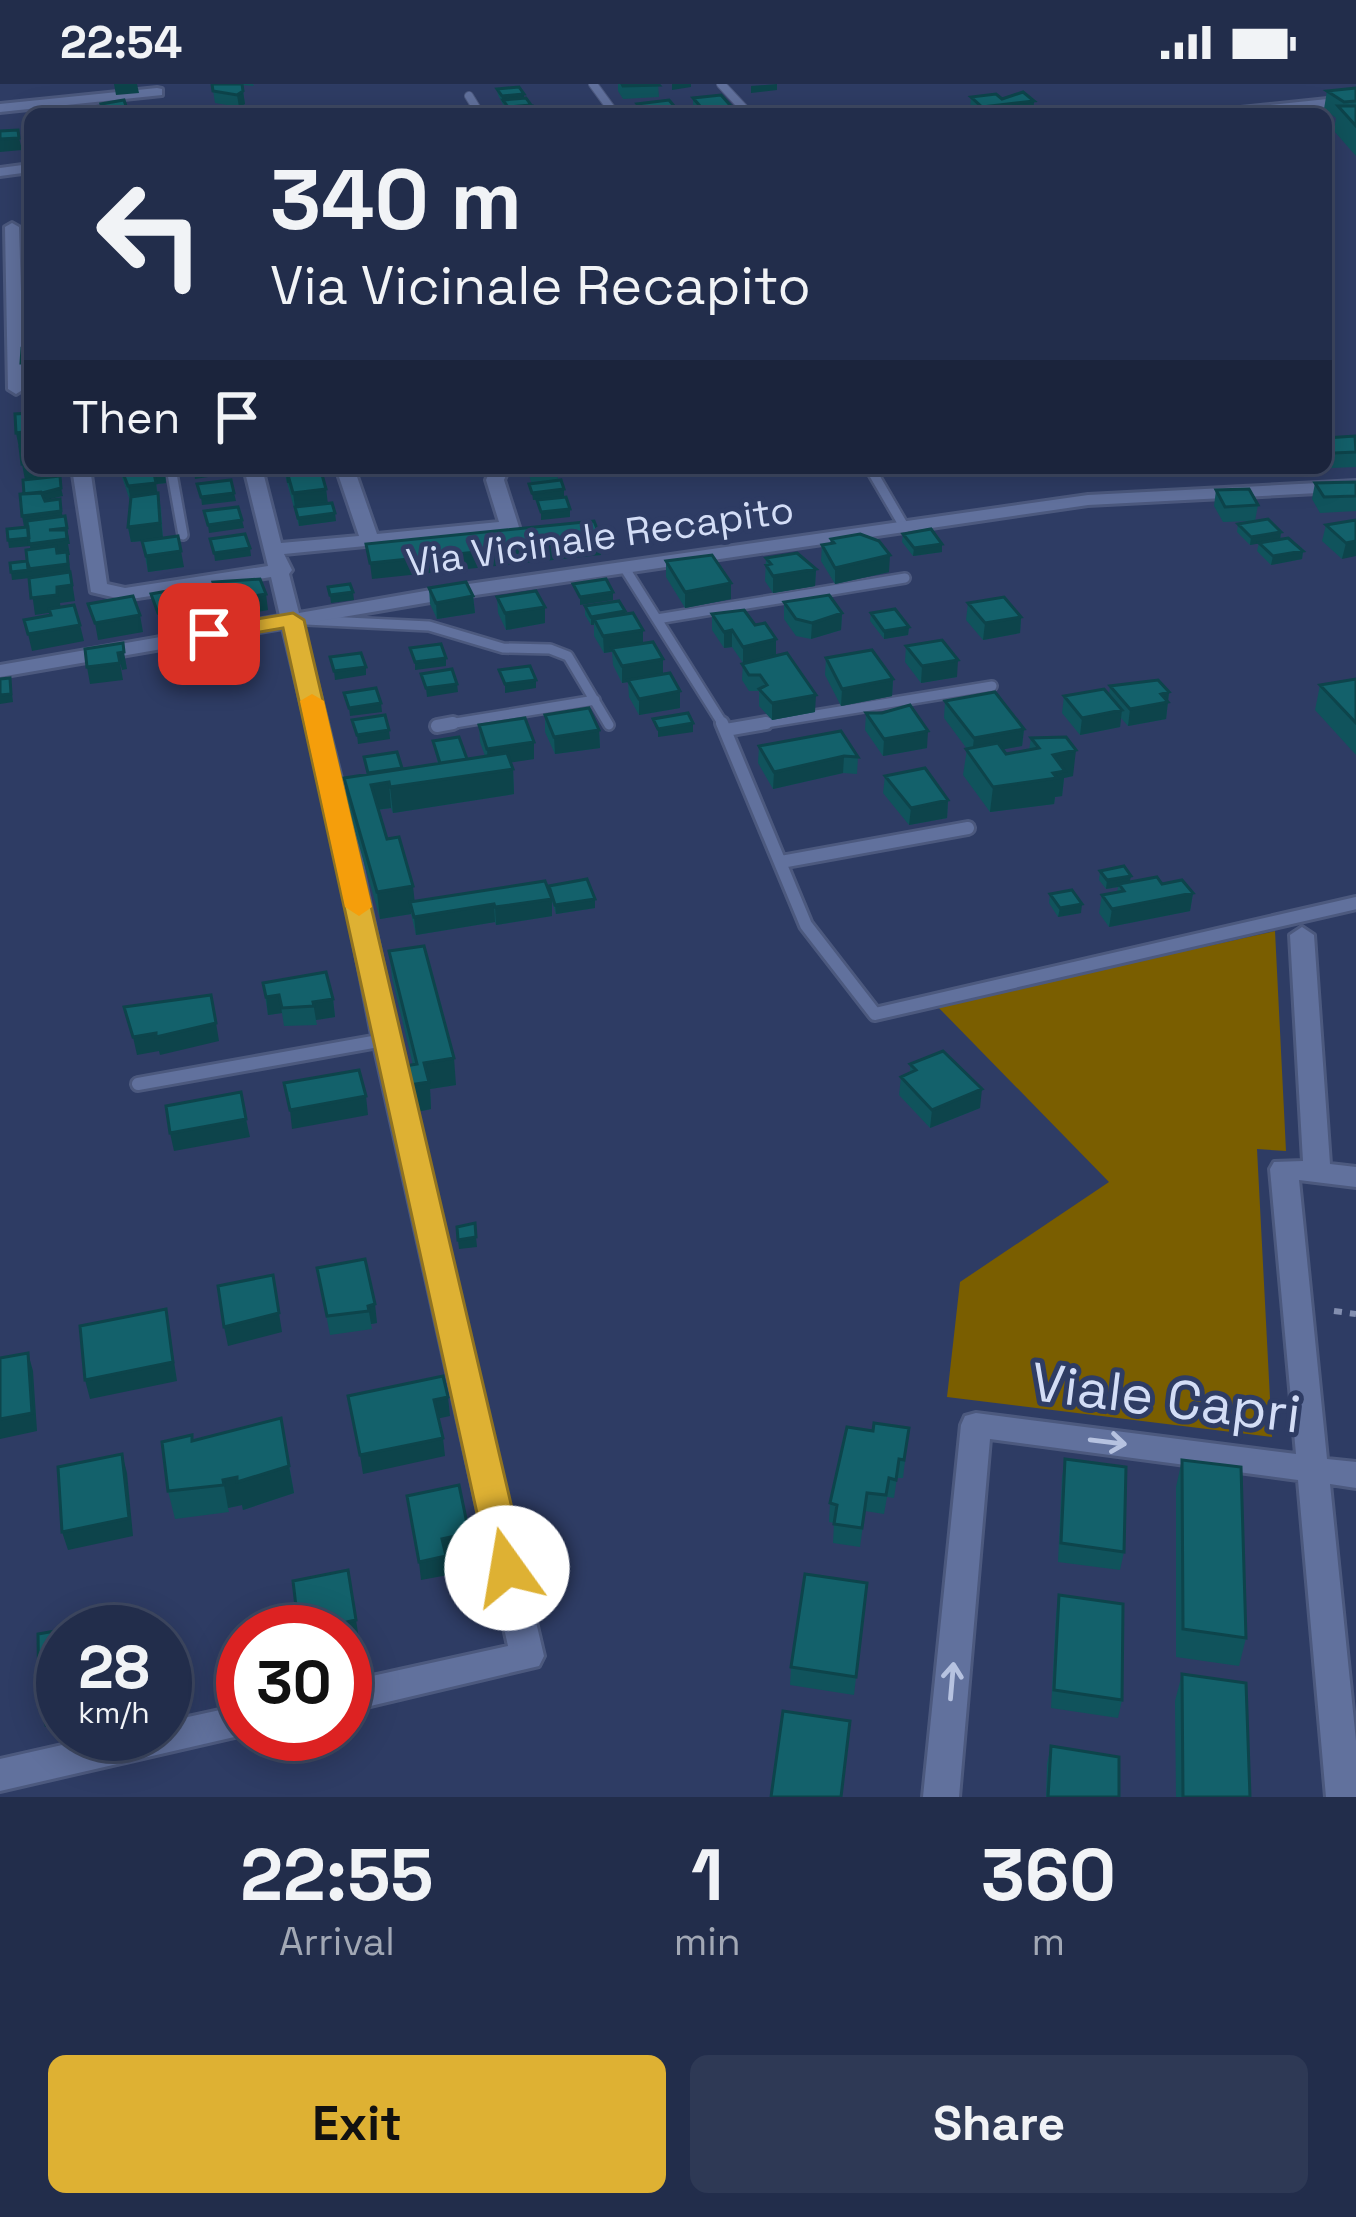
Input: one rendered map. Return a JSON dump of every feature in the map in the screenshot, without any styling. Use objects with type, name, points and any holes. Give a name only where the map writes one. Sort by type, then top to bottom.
[{"type":"street","points":[[0,108],[155,88]]},
{"type":"street","points":[[1279,108],[1356,100]]},
{"type":"street","points":[[14,226],[16,388]]},
{"type":"street","points":[[82,474],[98,588],[125,594],[369,538],[510,527],[495,480],[498,474]]},
{"type":"street","points":[[255,474],[342,826],[386,1040],[527,1656],[372,1691]]},
{"type":"street","points":[[347,474],[369,538]]},
{"type":"street","name":"Via Vicinale Recapito","points":[[0,671],[624,567],[1088,500],[1356,486]]},
{"type":"street","points":[[1302,935],[1317,1172]]},
{"type":"street","points":[[1344,1797],[1284,1169],[1356,1177]]},
{"type":"street","name":"Viale Capri","points":[[941,1797],[976,1425],[1356,1475]]},
{"type":"street","points":[[0,1775],[216,1726]]},
{"type":"lane","points":[[721,84],[743,108]]},
{"type":"lane","points":[[469,96],[476,108]]},
{"type":"lane","points":[[172,474],[183,536]]},
{"type":"lane","points":[[874,474],[905,528]]},
{"type":"lane","points":[[624,567],[726,730],[806,925],[875,1015],[1356,903]]},
{"type":"lane","points":[[657,619],[905,578]]},
{"type":"lane","points":[[293,620],[428,626],[502,648],[550,649],[568,656],[609,724]]},
{"type":"lane","points":[[726,730],[992,686]]},
{"type":"lane","points":[[437,726],[595,700]]},
{"type":"lane","points":[[781,862],[968,828]]},
{"type":"lane","points":[[138,1084],[386,1040]]},
{"type":"path","points":[[1334,1311],[1356,1314]]},
{"type":"shaded area","points":[[1275,931],[1286,1151],[1257,1149],[1272,1437],[947,1397],[960,1282],[1109,1182],[937,1006]]},
{"type":"building","points":[[212,84],[242,84],[243,91],[237,95],[213,91]]},
{"type":"building","points":[[519,87],[524,94],[502,96],[497,89]]},
{"type":"building","points":[[1356,88],[1356,101],[1344,102],[1327,91]]},
{"type":"building","points":[[1023,92],[1034,101],[982,107],[971,97],[996,94],[1002,99]]},
{"type":"building","points":[[721,95],[733,108],[702,108],[693,98]]},
{"type":"building","points":[[526,98],[531,105],[508,107],[503,100]]},
{"type":"building","points":[[124,100],[127,108],[103,108],[101,104]]},
{"type":"building","points":[[669,100],[674,106],[640,108],[637,104]]},
{"type":"building","points":[[1338,106],[1356,106],[1356,126]]},
{"type":"building","points":[[18,130],[19,138],[0,139],[0,131]]},
{"type":"building","points":[[24,413],[24,432],[16,433],[15,414]]},
{"type":"building","points":[[1355,436],[1356,452],[1334,453],[1332,438]]},
{"type":"building","points":[[123,474],[154,474],[156,483],[128,486]]},
{"type":"building","points":[[322,474],[326,489],[293,493],[288,475]]},
{"type":"building","points":[[60,476],[61,488],[24,494],[23,480]]},
{"type":"building","points":[[231,480],[234,493],[201,497],[197,484]]},
{"type":"building","points":[[561,480],[564,489],[532,493],[529,484]]},
{"type":"building","points":[[1356,482],[1356,496],[1324,497],[1315,483]]},
{"type":"building","points":[[1249,489],[1258,505],[1225,507],[1216,490]]},
{"type":"building","points":[[41,492],[45,501],[60,499],[61,511],[22,516],[20,494]]},
{"type":"building","points":[[158,493],[160,523],[128,527],[131,497]]},
{"type":"building","points":[[566,497],[570,509],[541,512],[537,500]]},
{"type":"building","points":[[332,503],[335,513],[298,518],[295,507]]},
{"type":"building","points":[[238,507],[242,520],[208,525],[204,511]]},
{"type":"building","points":[[65,516],[67,528],[49,530],[66,530],[67,539],[29,544],[27,521]]},
{"type":"building","points":[[1268,519],[1281,532],[1251,537],[1238,524]]},
{"type":"building","points":[[1356,520],[1356,541],[1346,543],[1326,525]]},
{"type":"building","points":[[594,521],[601,539],[370,563],[366,544]]},
{"type":"building","points":[[28,527],[29,538],[8,540],[7,529]]},
{"type":"building","points":[[931,529],[942,544],[914,548],[903,534]]},
{"type":"building","points":[[245,534],[250,548],[214,553],[210,539]]},
{"type":"building","points":[[860,534],[879,541],[890,555],[835,568],[822,545]]},
{"type":"building","points":[[178,536],[181,551],[146,556],[142,541]]},
{"type":"building","points":[[1288,538],[1303,551],[1273,556],[1259,543]]},
{"type":"building","points":[[56,546],[57,553],[67,552],[68,564],[28,569],[26,550]]},
{"type":"building","points":[[797,553],[816,569],[773,576],[766,565],[771,564],[766,558]]},
{"type":"building","points":[[712,555],[731,583],[685,592],[666,561]]},
{"type":"building","points":[[27,561],[30,570],[11,572],[10,563]]},
{"type":"building","points":[[70,572],[72,585],[57,587],[57,595],[31,598],[29,578]]},
{"type":"building","points":[[260,579],[266,594],[221,602],[213,582]]},
{"type":"building","points":[[606,579],[613,592],[580,597],[573,584]]},
{"type":"building","points":[[466,582],[473,596],[436,603],[429,588]]},
{"type":"building","points":[[350,584],[353,592],[330,595],[328,587]]},
{"type":"building","points":[[195,586],[203,605],[158,613],[151,594]]},
{"type":"building","points":[[536,591],[545,607],[505,613],[497,597]]},
{"type":"building","points":[[829,595],[842,613],[812,623],[796,619],[784,602]]},
{"type":"building","points":[[133,596],[140,615],[95,623],[88,604]]},
{"type":"building","points":[[1004,597],[1021,617],[985,623],[968,603]]},
{"type":"building","points":[[619,601],[625,611],[591,617],[585,606]]},
{"type":"building","points":[[74,605],[80,625],[28,634],[24,620]]},
{"type":"building","points":[[895,609],[909,627],[884,631],[871,613]]},
{"type":"building","points":[[744,610],[755,625],[765,623],[776,639],[743,647],[732,630],[724,632],[712,614]]},
{"type":"building","points":[[633,613],[643,630],[603,636],[594,619]]},
{"type":"building","points":[[942,640],[958,660],[922,666],[906,646]]},
{"type":"building","points":[[653,642],[663,659],[622,666],[612,648]]},
{"type":"building","points":[[123,643],[120,663],[87,667],[85,649]]},
{"type":"building","points":[[441,644],[446,658],[415,662],[410,648]]},
{"type":"building","points":[[872,650],[893,679],[842,689],[826,658]]},
{"type":"building","points":[[361,653],[366,667],[334,671],[330,657]]},
{"type":"building","points":[[787,653],[816,695],[772,703],[759,689],[767,685],[760,675],[749,675],[742,664]]},
{"type":"building","points":[[530,666],[536,680],[505,684],[499,670]]},
{"type":"building","points":[[452,669],[457,684],[426,688],[421,674]]},
{"type":"building","points":[[670,673],[680,691],[639,699],[628,680]]},
{"type":"building","points":[[10,678],[11,694],[0,695],[0,679]]},
{"type":"building","points":[[1356,679],[1356,723],[1320,685]]},
{"type":"building","points":[[1158,680],[1169,692],[1161,694],[1168,702],[1130,709],[1110,686]]},
{"type":"building","points":[[376,688],[381,703],[349,708],[344,693]]},
{"type":"building","points":[[1104,689],[1122,710],[1082,718],[1064,696]]},
{"type":"building","points":[[995,692],[1024,729],[974,738],[945,701]]},
{"type":"building","points":[[910,705],[928,731],[884,739],[866,713],[882,713]]},
{"type":"building","points":[[589,708],[599,730],[554,737],[545,715]]},
{"type":"building","points":[[688,713],[693,723],[658,729],[653,719]]},
{"type":"building","points":[[385,715],[389,730],[357,735],[352,720]]},
{"type":"building","points":[[525,718],[534,742],[487,749],[479,725]]},
{"type":"building","points":[[841,731],[858,757],[774,772],[759,746]]},
{"type":"building","points":[[459,737],[467,759],[440,763],[433,741]]},
{"type":"building","points":[[1066,737],[1076,750],[1053,755],[1065,771],[1053,773],[1057,778],[993,787],[966,749],[998,743],[1006,754],[1039,748],[1031,738]]},
{"type":"building","points":[[397,752],[402,768],[368,773],[364,757]]},
{"type":"building","points":[[507,753],[513,769],[390,787],[389,782],[371,785],[387,839],[399,837],[413,886],[377,892],[344,778]]},
{"type":"building","points":[[925,768],[948,800],[911,808],[885,776]]},
{"type":"building","points":[[1124,866],[1131,876],[1107,880],[1100,871]]},
{"type":"building","points":[[1157,877],[1162,884],[1182,880],[1193,893],[1112,909],[1102,895],[1124,891],[1119,884]]},
{"type":"building","points":[[587,879],[595,899],[555,905],[549,886]]},
{"type":"building","points":[[545,881],[552,899],[414,917],[410,902]]},
{"type":"building","points":[[1072,890],[1082,904],[1060,908],[1050,894]]},
{"type":"building","points":[[424,946],[454,1058],[424,1063],[429,1082],[409,1085],[405,1066],[417,1064],[389,951]]},
{"type":"building","points":[[326,972],[333,999],[282,1008],[279,995],[266,997],[263,983]]},
{"type":"building","points":[[211,995],[216,1023],[156,1037],[156,1033],[133,1037],[124,1007]]},
{"type":"building","points":[[943,1051],[982,1089],[932,1110],[901,1077],[916,1070],[910,1064]]},
{"type":"building","points":[[359,1070],[366,1096],[290,1110],[284,1083]]},
{"type":"building","points":[[241,1092],[246,1119],[170,1133],[166,1106]]},
{"type":"building","points":[[475,1223],[476,1237],[458,1240],[457,1227]]},
{"type":"building","points":[[365,1259],[375,1304],[368,1306],[369,1311],[327,1316],[317,1268]]},
{"type":"building","points":[[273,1275],[279,1313],[224,1327],[218,1286]]},
{"type":"building","points":[[166,1309],[173,1362],[85,1380],[80,1326]]},
{"type":"building","points":[[28,1353],[32,1413],[0,1419],[0,1358]]},
{"type":"building","points":[[443,1376],[448,1397],[434,1400],[443,1438],[360,1455],[348,1396]]},
{"type":"building","points":[[281,1418],[289,1466],[237,1482],[237,1477],[223,1480],[224,1485],[168,1491],[162,1442],[192,1435],[192,1441]]},
{"type":"building","points":[[874,1423],[909,1428],[904,1460],[899,1459],[896,1480],[889,1478],[886,1495],[867,1493],[862,1528],[834,1524],[837,1505],[830,1503],[847,1427],[873,1431]]},
{"type":"building","points":[[122,1454],[129,1518],[62,1532],[58,1467]]},
{"type":"building","points":[[1065,1459],[1126,1467],[1124,1552],[1061,1543]]},
{"type":"building","points":[[1182,1460],[1241,1467],[1246,1638],[1183,1629]]},
{"type":"building","points":[[459,1485],[469,1533],[442,1539],[446,1556],[419,1562],[407,1496]]},
{"type":"building","points":[[348,1570],[354,1605],[296,1605],[293,1581]]},
{"type":"building","points":[[805,1574],[867,1583],[856,1677],[791,1667]]},
{"type":"building","points":[[1059,1595],[1123,1604],[1122,1700],[1054,1690]]},
{"type":"building","points":[[1182,1674],[1246,1683],[1250,1797],[1183,1797]]},
{"type":"building","points":[[783,1711],[850,1721],[841,1797],[771,1797]]},
{"type":"building","points":[[1051,1746],[1119,1757],[1119,1797],[1048,1797]]},
{"type":"slow traffic","points":[[312,701],[359,907]]},
{"type":"route","points":[[209,634],[293,620],[507,1568]]}]
